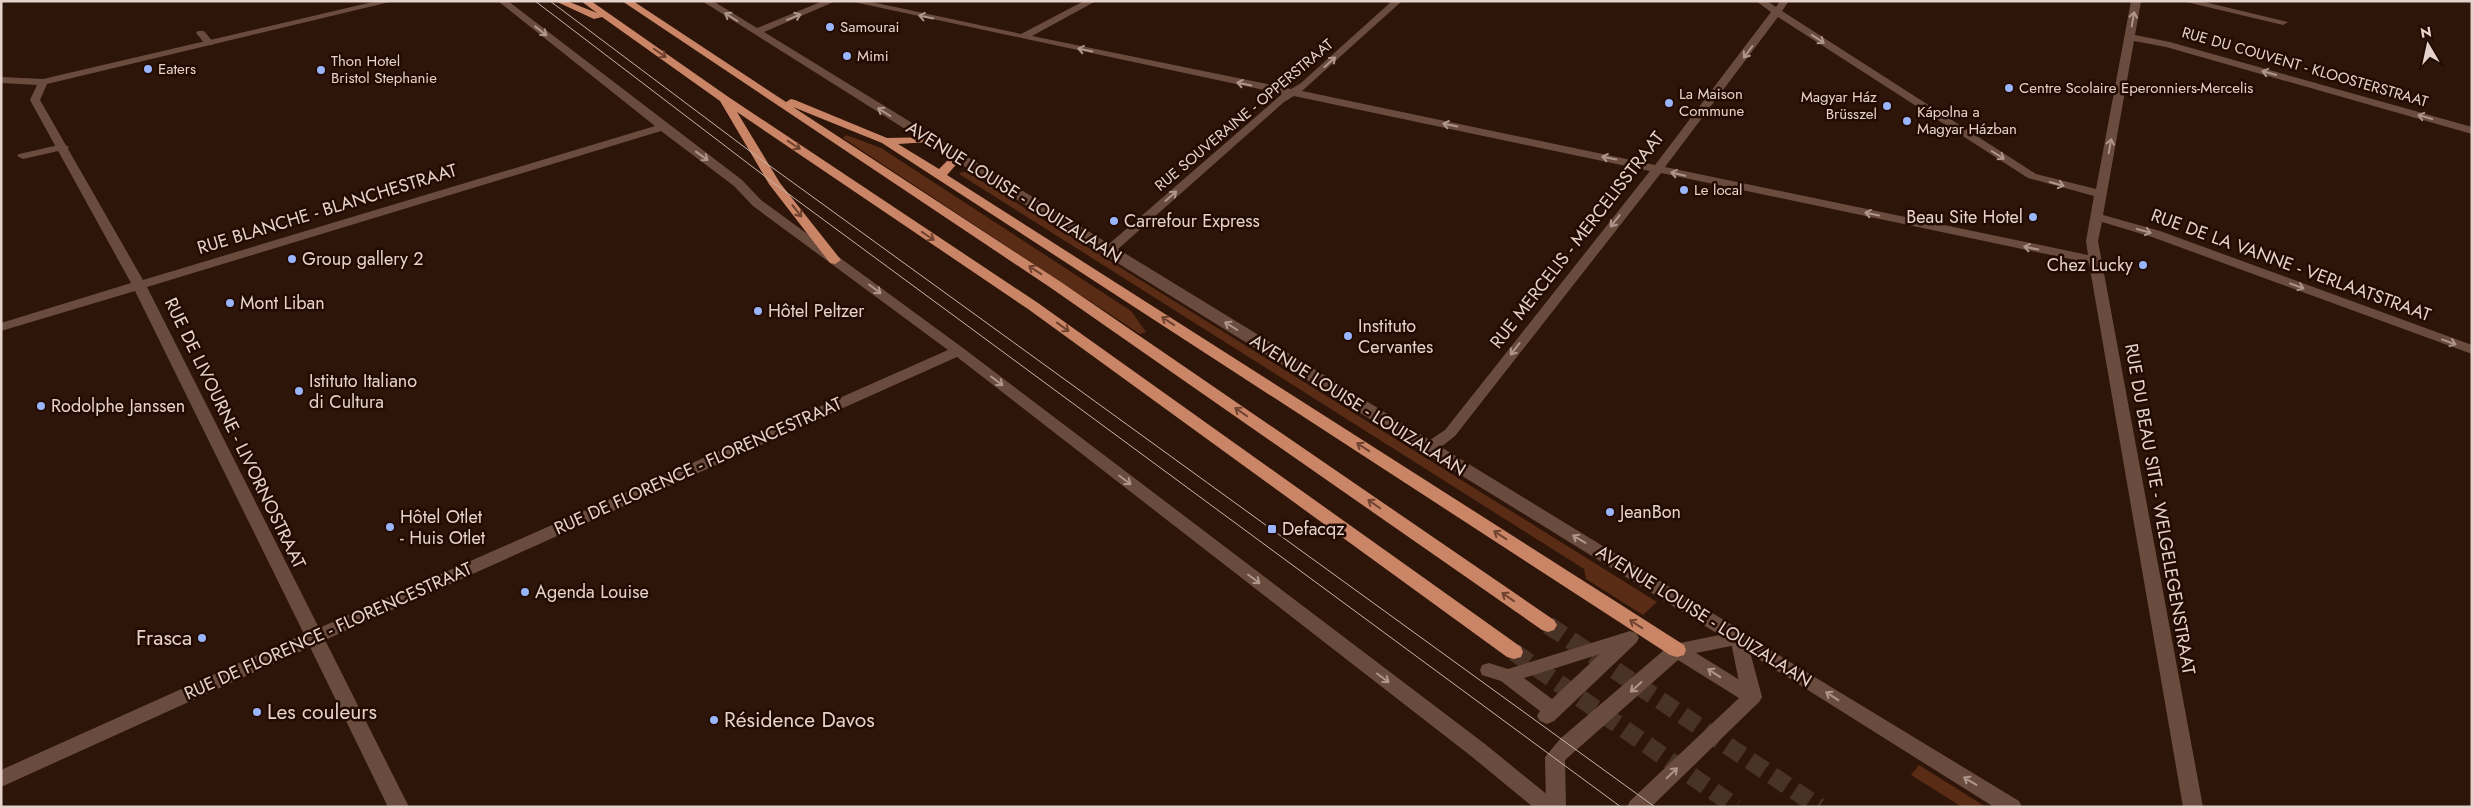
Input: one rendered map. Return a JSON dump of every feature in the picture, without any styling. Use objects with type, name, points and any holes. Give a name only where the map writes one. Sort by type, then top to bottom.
[{"type":"highway","points":[[558,1],[620,25]]},
{"type":"highway","points":[[585,1],[723,98],[1034,306],[1514,652]]},
{"type":"highway","points":[[626,1],[1056,285],[1548,624]]},
{"type":"highway","points":[[642,1],[649,16]]},
{"type":"highway","points":[[757,88],[886,141],[1677,650]]},
{"type":"highway","points":[[723,98],[775,184],[836,260]]},
{"type":"highway","points":[[886,141],[929,139]]},
{"type":"highway","points":[[940,175],[957,157]]},
{"type":"street","points":[[1,80],[42,82],[390,1]]},
{"type":"street","points":[[502,1],[663,128],[738,183],[757,203],[958,351],[1478,750],[1548,807]]},
{"type":"street","name":"AVENUE LOUISE - LOUIZALAAN","points":[[706,1],[1108,251],[2012,807]]},
{"type":"street","points":[[756,32],[832,1]]},
{"type":"street","points":[[853,1],[2065,256],[2096,260]]},
{"type":"street","points":[[1024,36],[1092,1]]},
{"type":"street","name":"RUE SOUVERAINE - OPPERSTRAAT","points":[[1108,251],[1280,100],[1305,85],[1398,1]]},
{"type":"street","points":[[1760,1],[2032,176],[2101,194]]},
{"type":"street","name":"RUE MERCELIS - MERCELISSTRAAT","points":[[1429,448],[1450,433],[1657,169],[1785,1]]},
{"type":"street","name":"RUE DU BEAU SITE - WELGELEGENSTRAAT","points":[[2136,1],[2092,241],[2193,807]]},
{"type":"street","points":[[2186,1],[2283,22]]},
{"type":"street","points":[[201,33],[209,43]]},
{"type":"street","name":"RUE DU COUVENT - KLOOSTERSTRAAT","points":[[2130,37],[2167,44],[2472,131]]},
{"type":"street","name":"RUE DE LIVOURNE - LIVORNOSTRAAT","points":[[42,82],[36,100],[139,285],[399,807]]},
{"type":"street","name":"RUE BLANCHE - BLANCHESTRAAT","points":[[1,327],[663,128]]},
{"type":"street","points":[[24,156],[63,147]]},
{"type":"street","name":"RUE DE LA VANNE - VERLAATSTRAAT","points":[[2097,217],[2156,234],[2472,350]]},
{"type":"street","name":"RUE DE FLORENCE - FLORENCESTRAAT","points":[[1,779],[958,351]]},
{"type":"street","points":[[1489,670],[1508,676],[1550,713],[1630,638],[1508,676]]},
{"type":"street","points":[[1556,807],[1555,757],[1677,650],[1739,638],[1752,697]]},
{"type":"street","points":[[1677,650],[1752,697]]},
{"type":"street","points":[[1637,807],[1752,697]]},
{"type":"shaded area","points":[[846,135],[881,148],[1131,311],[1146,332],[1140,334],[843,138]]},
{"type":"shaded area","points":[[967,172],[1657,602],[1643,615],[1586,579],[1584,569],[959,174]]},
{"type":"shaded area","points":[[1919,765],[1986,807],[1962,807],[1911,775]]},
{"type":"tunnel","points":[[1548,625],[1819,807]]},
{"type":"tunnel","points":[[1514,652],[1736,807]]},
{"type":"tram line","points":[[535,1],[775,184],[1621,807]]},
{"type":"tram line","points":[[550,1],[759,158],[1655,807]]},
{"type":"place","name":"Samourai","points":[[830,27]]},
{"type":"place","name":"Mimi","points":[[847,56]]},
{"type":"place","name":"Eaters","points":[[148,69]]},
{"type":"place","name":"Thon Hotel Bristol Stephanie","points":[[321,70]]},
{"type":"place","name":"Centre Scolaire Eperonniers-Mercelis","points":[[2009,88]]},
{"type":"place","name":"La Maison Commune","points":[[1669,103]]},
{"type":"place","name":"Magyar Ház Brüsszel","points":[[1887,106]]},
{"type":"place","name":"Kápolna a Magyar Házban","points":[[1907,121]]},
{"type":"place","name":"Le local","points":[[1684,190]]},
{"type":"place","name":"Beau Site Hotel","points":[[2033,217]]},
{"type":"place","name":"Carrefour Express","points":[[1114,221]]},
{"type":"place","name":"Group gallery 2","points":[[292,259]]},
{"type":"place","name":"Chez Lucky","points":[[2143,265]]},
{"type":"place","name":"Mont Liban","points":[[230,303]]},
{"type":"place","name":"Hôtel Peltzer","points":[[758,311]]},
{"type":"place","name":"Instituto Cervantes","points":[[1348,336]]},
{"type":"place","name":"Istituto Italiano di Cultura","points":[[299,391]]},
{"type":"place","name":"Rodolphe Janssen","points":[[41,406]]},
{"type":"place","name":"JeanBon","points":[[1610,512]]},
{"type":"place","name":"Hôtel Otlet - Huis Otlet","points":[[390,527]]},
{"type":"place","name":"Defacqz","points":[[1272,529]]},
{"type":"place","name":"Agenda Louise","points":[[525,592]]},
{"type":"place","name":"Frasca","points":[[202,638]]},
{"type":"place","name":"Les couleurs","points":[[257,712]]},
{"type":"place","name":"Résidence Davos","points":[[714,720]]}]
